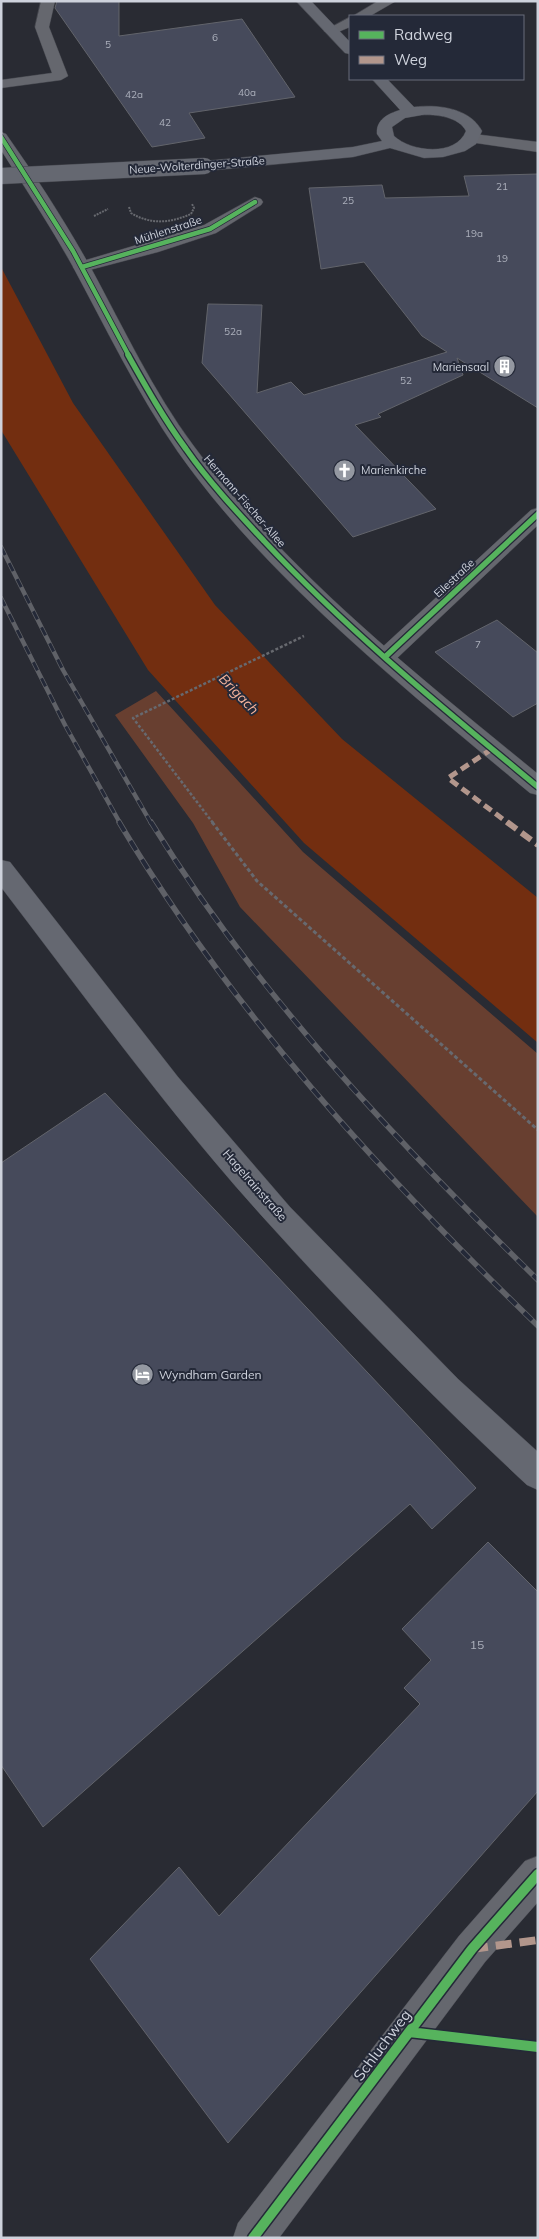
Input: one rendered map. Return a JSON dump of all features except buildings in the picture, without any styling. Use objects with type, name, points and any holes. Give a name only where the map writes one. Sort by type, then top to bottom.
[{"type":"main road","points":[[303,1],[349,49]]},
{"type":"main road","points":[[380,80],[410,112]]},
{"type":"main road","points":[[410,112],[444,112],[459,116],[470,122],[475,130],[474,139],[468,145],[457,150],[429,153],[408,150],[392,142],[386,137],[384,131],[386,124],[391,119],[410,112]]},
{"type":"main road","name":"Neue-Wolterdinger-Straße","points":[[1,176],[205,166],[353,152],[392,142]]},
{"type":"main road","name":"Hagelrainstraße","points":[[1,870],[168,1085],[280,1216],[447,1389],[538,1474]]},
{"type":"street","points":[[1,84],[61,76],[42,27],[48,1]]},
{"type":"street","points":[[362,15],[389,1]]},
{"type":"street","points":[[331,32],[349,23]]},
{"type":"street","name":"Hermann-Fischer-Allee","points":[[1,137],[82,267],[140,377],[204,472],[275,553],[385,657],[538,787]]},
{"type":"street","points":[[474,139],[538,147]]},
{"type":"street","name":"Mühlenstraße","points":[[82,267],[152,248],[210,229],[255,202]]},
{"type":"street","name":"Eilestraße","points":[[385,657],[538,514]]},
{"type":"street","name":"Schluchweg","points":[[253,2238],[472,1949],[538,1874]]},
{"type":"path","points":[[60,232],[110,209]]},
{"type":"path","points":[[309,634],[134,718],[257,881],[538,1130]]},
{"type":"shaded area","points":[[156,691],[303,852],[538,1054],[538,1217],[240,907],[193,823],[115,715]]},
{"type":"water","name":"Brigach","points":[[1,267],[73,403],[215,605],[342,739],[538,898],[538,1043],[304,843],[148,670],[1,430]]},
{"type":"railway","points":[[1,547],[63,670],[151,823]]},
{"type":"railway","points":[[1,598],[65,725],[120,823]]},
{"type":"railway","points":[[119,822],[163,892],[210,959],[260,1025],[312,1088],[422,1209],[538,1326]]},
{"type":"railway","points":[[151,822],[192,885],[236,946],[330,1063],[432,1173],[538,1280]]},
{"type":"marked path","points":[[492,749],[448,778],[538,845]]},
{"type":"marked path","points":[[472,1949],[538,1940]]},
{"type":"cycle path","points":[[1,137],[73,251],[153,400],[186,450],[205,474],[281,559],[322,599],[450,714],[538,787]]},
{"type":"cycle path","points":[[82,267],[152,248],[210,229],[255,202]]},
{"type":"cycle path","points":[[385,657],[538,514]]},
{"type":"cycle path","points":[[253,2238],[472,1949],[538,1874]]},
{"type":"cycle path","points":[[409,2032],[538,2047]]},
{"type":"place","name":"Mariensaal","points":[[505,367]]},
{"type":"place","name":"Marienkirche","points":[[345,470]]},
{"type":"place","name":"Wyndham Garden","points":[[143,1374]]}]
